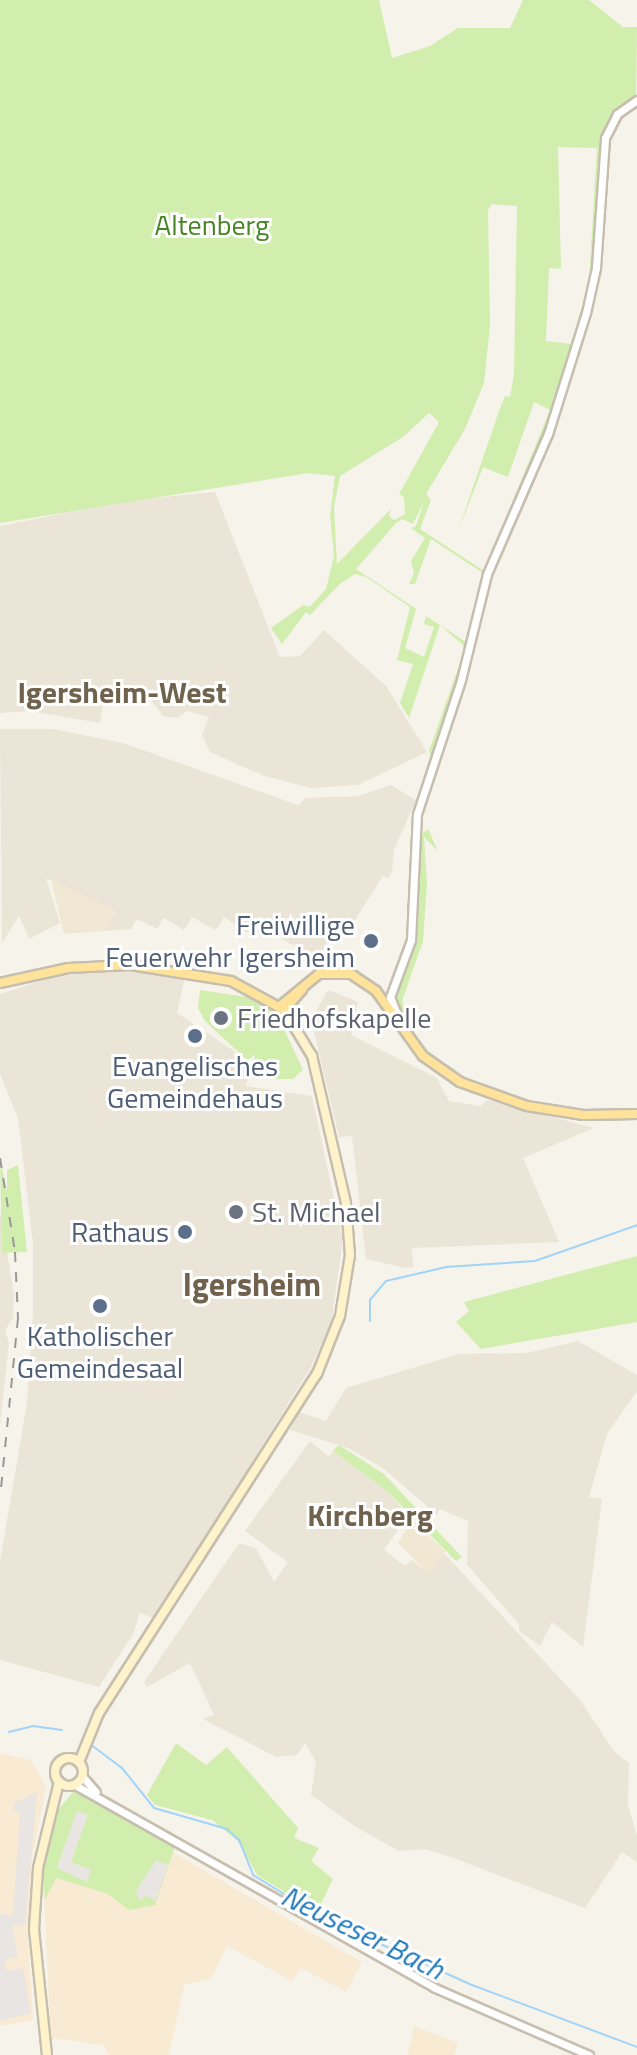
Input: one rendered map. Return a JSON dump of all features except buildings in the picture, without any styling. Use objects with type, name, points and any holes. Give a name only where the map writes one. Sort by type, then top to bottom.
[{"type":"main road","points":[[0,983],[48,972],[120,965],[182,969],[246,986],[282,1008],[296,1023],[312,1056],[346,1203],[350,1255],[339,1319],[317,1374],[87,1735],[75,1760],[56,1767],[59,1782],[38,1868],[34,1929],[47,2055]]},
{"type":"main road","points":[[282,1008],[310,979],[339,971],[361,978],[377,993],[402,1031],[439,1068],[490,1095],[583,1115],[637,1114]]},
{"type":"main road","points":[[282,1008],[295,999],[310,979]]},
{"type":"main road","points":[[295,999],[296,1023]]},
{"type":"main road","points":[[56,1802],[82,1776],[75,1760]]},
{"type":"main road","points":[[59,1782],[72,1785]]},
{"type":"street","points":[[402,1031],[390,997],[413,925],[417,814],[461,680],[487,574],[548,434],[586,313],[596,268],[605,138],[617,114],[637,100]]},
{"type":"street","points":[[377,993],[401,966]]},
{"type":"street","points":[[377,993],[392,986]]},
{"type":"street","points":[[82,1776],[98,1794]]},
{"type":"street","points":[[72,1785],[98,1794],[394,1967],[589,2055]]},
{"type":"shaded area","points":[[215,492],[280,657],[300,656],[324,630],[386,686],[427,752],[358,785],[311,788],[264,776],[210,752],[202,735],[209,717],[187,711],[178,718],[163,716],[151,700],[104,695],[100,723],[30,711],[0,713],[0,526],[124,501]]},
{"type":"shaded area","points":[[0,729],[53,729],[123,743],[298,805],[306,798],[358,796],[391,785],[416,800],[394,850],[392,872],[388,878],[383,876],[346,934],[336,929],[317,959],[272,933],[267,938],[251,928],[247,932],[224,917],[216,930],[192,917],[184,930],[164,918],[157,929],[137,919],[131,929],[103,931],[116,912],[46,878],[60,923],[29,939],[19,916],[2,943]]},
{"type":"shaded area","points":[[51,879],[116,911],[103,931],[64,934]]},
{"type":"shaded area","points":[[103,970],[185,976],[177,1013],[237,1053],[249,1072],[246,1086],[312,1096],[343,1240],[331,1324],[311,1367],[166,1600],[153,1618],[140,1613],[133,1634],[99,1687],[0,1660],[0,1561],[27,1403],[33,1314],[33,1244],[18,1118],[0,1074],[0,994],[50,978]]},
{"type":"shaded area","points":[[328,990],[358,1002],[351,1035],[437,1078],[449,1101],[480,1106],[488,1100],[594,1128],[523,1158],[559,1242],[412,1248],[413,1267],[405,1268],[366,1259],[352,1136],[339,1137],[311,1020]]},
{"type":"shaded area","points":[[0,1210],[14,1293],[13,1318],[5,1330],[9,1343],[0,1425]]},
{"type":"shaded area","points":[[578,1341],[637,1375],[637,1391],[607,1434],[589,1497],[602,1499],[583,1647],[552,1622],[540,1646],[519,1631],[519,1624],[467,1565],[468,1521],[440,1509],[437,1515],[383,1468],[348,1448],[290,1430],[299,1412],[326,1421],[346,1388],[459,1354],[527,1353]]},
{"type":"shaded area","points":[[310,1441],[329,1457],[333,1451],[388,1492],[408,1515],[384,1550],[405,1566],[411,1560],[428,1573],[444,1553],[580,1700],[615,1753],[629,1763],[628,1805],[637,1836],[637,1862],[622,1852],[585,1908],[425,1849],[399,1851],[356,1827],[311,1795],[316,1762],[305,1743],[297,1755],[276,1757],[203,1719],[214,1715],[190,1663],[147,1687],[144,1682],[239,1543],[256,1548],[274,1582],[288,1562],[245,1531]]},
{"type":"shaded area","points":[[412,1520],[445,1551],[428,1574],[398,1543]]},
{"type":"shaded area","points":[[0,1753],[31,1760],[46,1787],[32,1858],[28,1935],[33,2020],[0,2026]]},
{"type":"shaded area","points":[[37,1792],[25,1924],[12,1926],[18,1956],[5,1961],[6,1971],[23,1968],[31,2013],[0,2021],[0,1914],[13,1915],[20,1812],[13,1810],[14,1803]]},
{"type":"shaded area","points":[[77,1797],[362,1962],[346,1992],[301,1968],[292,1981],[227,1946],[211,1979],[184,1985],[169,2055],[109,2055],[103,2045],[51,2038],[43,1880],[60,1822]]},
{"type":"shaded area","points":[[77,1811],[88,1815],[71,1862],[91,1870],[87,1882],[57,1868]]},
{"type":"shaded area","points":[[156,1860],[168,1865],[156,1900],[145,1896],[140,1901],[136,1891]]},
{"type":"shaded area","points":[[414,2026],[458,2043],[454,2055],[408,2055]]},
{"type":"green space","name":"Altenberg","points":[[0,0],[379,0],[392,58],[430,46],[458,28],[510,28],[523,0],[589,0],[623,27],[637,27],[636,101],[608,129],[596,268],[548,434],[498,544],[434,766],[429,751],[463,654],[463,645],[440,625],[409,718],[400,703],[413,664],[397,660],[410,607],[366,577],[355,574],[341,583],[310,615],[306,612],[282,644],[271,628],[303,605],[310,607],[326,589],[334,556],[330,516],[335,476],[308,473],[0,523]],"holes":[[[558,147],[597,148],[589,281],[571,344],[546,341],[549,268],[561,269]],[[492,204],[517,206],[514,374],[510,397],[505,396],[499,411],[457,534],[483,467],[508,477],[534,402],[550,410],[484,571],[420,529],[431,500],[426,494],[465,429],[484,383],[490,326],[488,210]],[[429,413],[439,422],[399,494],[404,497],[405,514],[394,520],[389,516],[391,509],[337,564],[334,507],[340,476],[403,437]],[[424,502],[416,526],[411,528],[425,538],[411,561],[414,573],[409,584],[415,584],[431,539],[483,573],[466,642],[426,616],[424,624],[434,627],[424,657],[405,648],[416,609],[356,569],[396,523],[402,519],[413,524]]]},
{"type":"green space","points":[[428,829],[438,851],[424,837],[427,883],[423,941],[402,1001],[416,1039],[398,1008],[395,989],[418,929],[416,855],[418,837]]},
{"type":"green space","points":[[200,990],[253,998],[276,1012],[303,1070],[293,1079],[273,1079],[252,1070],[255,1055],[247,1060],[205,1021],[198,1008]]},
{"type":"green space","points":[[0,1158],[7,1191],[7,1170],[18,1165],[27,1252],[2,1253]]},
{"type":"green space","points":[[637,1256],[637,1322],[481,1349],[456,1322],[469,1311],[464,1302]]},
{"type":"green space","points":[[339,1445],[384,1474],[462,1557],[456,1561],[388,1492],[333,1451]]},
{"type":"green space","points":[[176,1743],[206,1765],[227,1747],[298,1828],[294,1838],[319,1848],[311,1861],[333,1879],[317,1912],[257,1875],[238,1841],[212,1820],[155,1805],[147,1795]]},
{"type":"green space","points":[[83,1791],[176,1844],[155,1905],[129,1910],[108,1894],[56,1878],[45,1900],[42,1867],[58,1810],[73,1792]],"holes":[[[77,1811],[87,1815],[71,1862],[87,1882],[57,1867]]]},
{"type":"waterway","points":[[370,1321],[370,1300],[386,1281],[446,1267],[535,1261],[637,1225]]},
{"type":"waterway","name":"Neuseser Bach","points":[[9,1732],[33,1726],[62,1730]]},
{"type":"waterway","name":"Neuseser Bach","points":[[90,1744],[122,1768],[154,1808],[227,1829],[239,1840],[253,1875],[325,1919],[472,1985],[637,2047]]},
{"type":"railway","points":[[0,1158],[15,1252],[18,1318],[0,1497]]},
{"type":"place","name":"Freiwillige Feuerwehr Igersheim","points":[[371,941]]},
{"type":"place","name":"Friedhofskapelle","points":[[221,1018]]},
{"type":"place","name":"Evangelisches Gemeindehaus","points":[[195,1036]]},
{"type":"place","name":"St. Michael","points":[[236,1212]]},
{"type":"place","name":"Rathaus","points":[[185,1232]]},
{"type":"place","name":"Katholischer Gemeindesaal","points":[[100,1306]]},
{"type":"district","name":"Igersheim-West","points":[[122,692]]},
{"type":"district","name":"Igersheim","points":[[252,1284]]},
{"type":"district","name":"Kirchberg","points":[[370,1515]]}]
